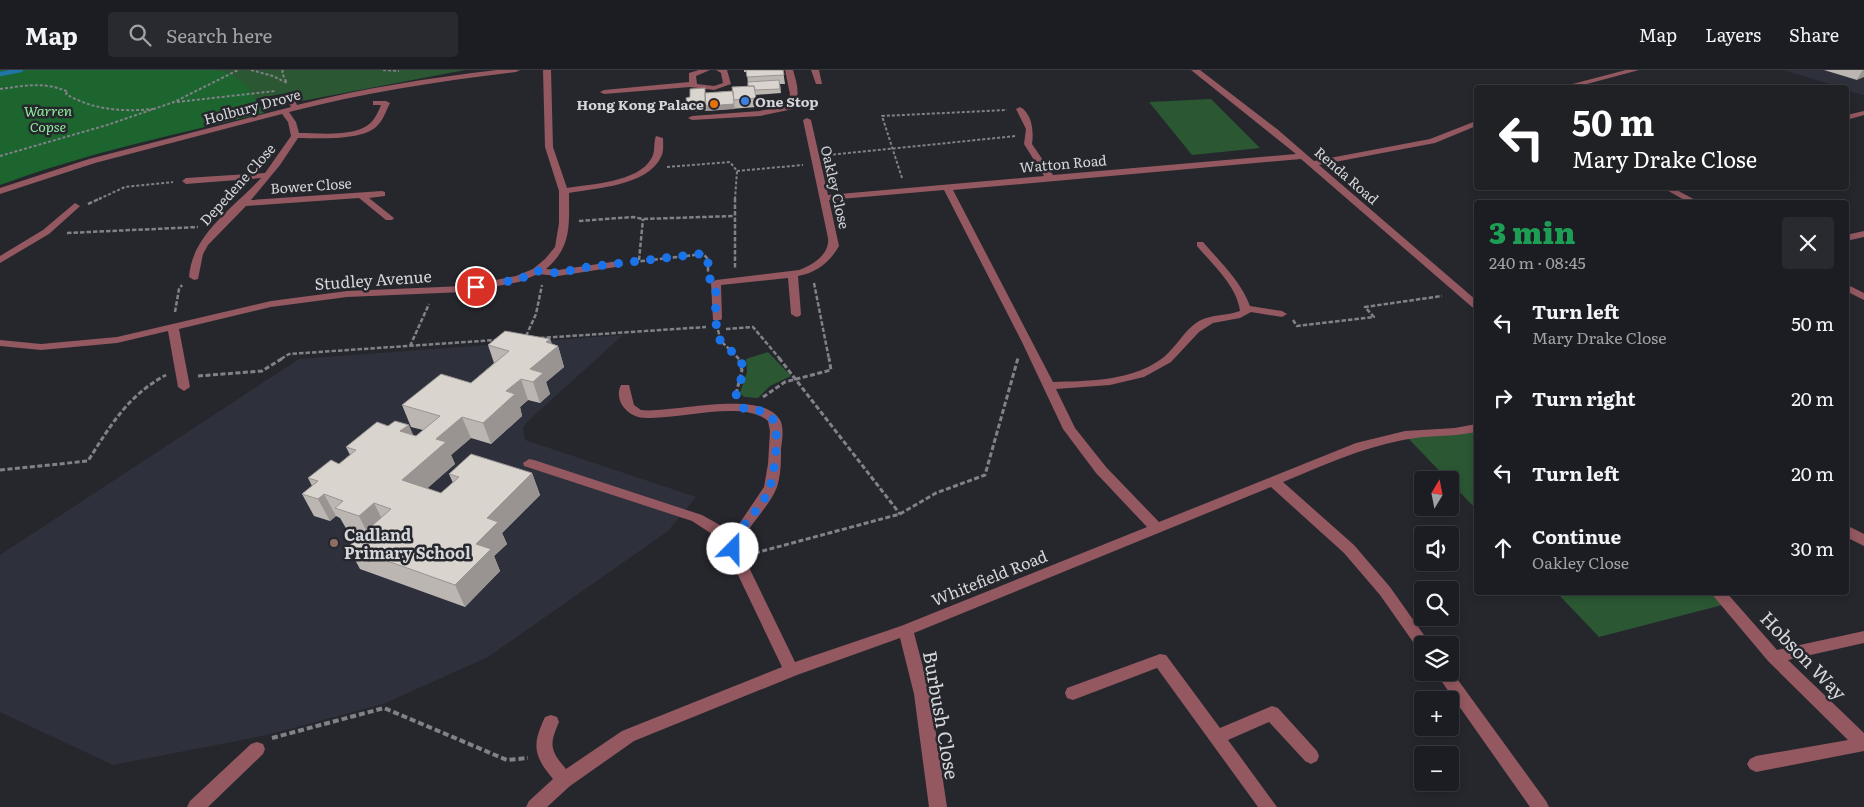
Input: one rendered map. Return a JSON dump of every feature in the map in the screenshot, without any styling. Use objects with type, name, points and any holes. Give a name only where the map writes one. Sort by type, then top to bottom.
[{"type":"street","name":"Holbury Drove","points":[[0,191],[92,161],[295,108],[391,87],[480,72],[516,70]]},
{"type":"street","name":"Studley Avenue","points":[[0,342],[41,347],[117,340],[271,304],[347,294],[489,286],[540,272],[560,247],[564,223],[564,191],[549,147],[547,70]]},
{"type":"street","points":[[693,84],[692,75],[706,70]]},
{"type":"street","points":[[604,92],[693,84],[693,86],[705,88],[721,87],[726,84],[724,72],[720,70]]},
{"type":"street","points":[[692,118],[770,113],[787,109],[791,107],[794,95],[789,70]]},
{"type":"street","points":[[814,70],[819,82]]},
{"type":"street","name":"Renda Road","points":[[1195,70],[1313,164],[1474,303]]},
{"type":"street","points":[[1572,85],[1635,70]]},
{"type":"street","points":[[288,96],[295,108]]},
{"type":"street","points":[[295,136],[360,131],[369,128],[381,114],[386,103],[376,103]]},
{"type":"street","points":[[1020,110],[1030,130],[1028,144],[1050,178]]},
{"type":"street","name":"Depedene Close","points":[[194,277],[193,264],[206,239],[243,203],[268,175],[295,136],[292,122],[284,111]]},
{"type":"street","points":[[1849,114],[1862,114]]},
{"type":"street","name":"Oakley Close","points":[[716,283],[793,274],[812,268],[829,255],[834,246],[826,198],[807,120]]},
{"type":"street","points":[[1313,164],[1432,140],[1474,124]]},
{"type":"street","points":[[564,191],[618,182],[648,168],[658,155],[659,138]]},
{"type":"street","name":"Watton Road","points":[[826,198],[1303,156]]},
{"type":"street","points":[[186,181],[268,175]]},
{"type":"street","points":[[947,187],[1024,336],[1069,429],[1101,470],[1156,528]]},
{"type":"street","points":[[1671,190],[1690,200]]},
{"type":"street","name":"Bower Close","points":[[243,203],[382,194]]},
{"type":"street","points":[[362,196],[389,218]]},
{"type":"street","points":[[0,260],[44,234],[75,206]]},
{"type":"street","points":[[1849,237],[1864,234]]},
{"type":"street","points":[[1048,386],[1116,380],[1143,372],[1167,360],[1204,322],[1239,316],[1246,312],[1241,295],[1200,244]]},
{"type":"street","points":[[540,272],[558,273],[576,268],[618,264]]},
{"type":"street","points":[[793,274],[796,314]]},
{"type":"street","points":[[716,283],[718,324]]},
{"type":"street","points":[[1849,288],[1864,296]]},
{"type":"street","points":[[1246,308],[1282,314]]},
{"type":"street","points":[[174,328],[182,378]]},
{"type":"street","points":[[625,388],[627,407],[633,412],[644,414],[748,409],[771,417],[776,425],[774,472],[769,491],[735,536],[735,554]]},
{"type":"street","name":"Whitefield Road","points":[[535,807],[564,780],[628,736],[791,670],[906,630],[1369,444],[1405,435],[1455,432],[1474,428]]},
{"type":"street","points":[[529,463],[698,518],[720,532],[735,554],[791,670]]},
{"type":"street","points":[[1274,482],[1349,549],[1385,591],[1417,636]]},
{"type":"street","points":[[1849,532],[1864,541]]},
{"type":"street","name":"Hobson Way","points":[[1720,595],[1774,657],[1864,744]]},
{"type":"street","name":"Burbush Close","points":[[906,630],[922,694],[938,807]]},
{"type":"street","points":[[1774,657],[1864,637]]},
{"type":"street","points":[[1073,692],[1160,660],[1268,807]]},
{"type":"street","points":[[1449,681],[1540,807]]},
{"type":"street","points":[[1217,737],[1272,713],[1311,756]]},
{"type":"street","points":[[551,722],[542,740],[543,753],[564,780]]},
{"type":"street","points":[[1756,764],[1864,744]]},
{"type":"street","points":[[196,807],[257,749]]},
{"type":"path","points":[[0,156],[158,108],[238,70]]},
{"type":"path","points":[[251,70],[273,76],[293,86]]},
{"type":"path","points":[[283,70],[282,73],[288,84]]},
{"type":"path","points":[[383,70],[405,72]]},
{"type":"path","points":[[0,89],[41,84],[56,86],[68,92],[66,94],[75,100],[89,106],[140,110],[158,108]]},
{"type":"path","points":[[174,102],[280,91]]},
{"type":"path","points":[[906,191],[882,116],[1020,110]]},
{"type":"path","points":[[737,171],[892,149],[1030,134]]},
{"type":"path","points":[[648,168],[730,162],[737,171],[733,216],[736,281]]},
{"type":"path","points":[[75,206],[93,202],[125,187],[186,181]]},
{"type":"path","points":[[564,223],[633,217],[643,219],[733,216]]},
{"type":"path","points":[[639,260],[643,219]]},
{"type":"path","points":[[44,234],[220,226]]},
{"type":"path","points":[[618,264],[639,260],[703,254],[708,259],[710,279],[716,283]]},
{"type":"path","points":[[718,324],[720,340],[740,361],[743,369],[735,392],[737,401],[748,409],[771,389],[796,378],[831,370],[812,268]]},
{"type":"path","points":[[540,272],[544,275],[536,314],[525,338],[718,324],[753,327],[796,378],[900,514]]},
{"type":"path","points":[[174,328],[179,288],[194,277]]},
{"type":"path","points":[[410,346],[436,290]]},
{"type":"path","points":[[1282,314],[1292,318],[1297,326],[1374,317],[1365,307],[1462,293]]},
{"type":"path","points":[[735,554],[900,514],[936,493],[985,475],[1024,336]]},
{"type":"path","points":[[0,470],[88,461],[124,405],[154,380],[262,371],[289,354],[496,340]]},
{"type":"path","points":[[257,749],[270,739],[384,708],[507,760],[522,760],[543,753]]},
{"type":"shaded area","points":[[1784,70],[1864,70],[1864,95],[1849,91],[1849,85],[1833,85]]},
{"type":"shaded area","name":"Cadland Primary School","points":[[623,335],[528,421],[523,428],[525,440],[696,497],[668,531],[488,657],[383,704],[267,735],[113,765],[0,712],[0,555],[299,359]]},
{"type":"green space","name":"Warren Copse","points":[[0,70],[217,70],[234,76],[245,85],[264,113],[65,163],[0,185]]},
{"type":"green space","points":[[213,70],[465,70],[302,101],[297,91],[255,99]]},
{"type":"green space","points":[[1211,99],[1260,148],[1192,155],[1149,102]]},
{"type":"green space","points":[[768,352],[791,376],[770,386],[758,398],[744,397],[740,393],[747,372],[746,359]]},
{"type":"green space","points":[[1474,428],[1474,507],[1459,491],[1459,471],[1440,471],[1405,435],[1455,432]]},
{"type":"green space","points":[[1559,595],[1719,595],[1726,604],[1599,637]]},
{"type":"building","points":[[746,70],[783,70],[784,75],[747,77]]},
{"type":"building","points":[[779,80],[780,89],[755,90],[754,86],[748,86],[748,82]]},
{"type":"building","points":[[754,86],[756,98],[734,100],[732,87]]},
{"type":"building","points":[[705,88],[705,102],[687,103],[686,98],[690,97],[690,89]]},
{"type":"building","points":[[733,91],[734,104],[706,106],[705,93]]},
{"type":"building","points":[[505,331],[550,339],[546,342],[558,346],[530,369],[543,373],[533,382],[521,379],[506,391],[515,394],[483,423],[462,417],[436,439],[446,442],[402,480],[441,493],[459,477],[449,474],[471,454],[532,473],[487,518],[498,522],[476,544],[491,549],[455,585],[348,547],[391,509],[374,503],[359,516],[335,508],[343,501],[324,494],[318,499],[302,494],[318,481],[308,478],[331,460],[339,464],[356,450],[346,447],[377,422],[388,426],[395,421],[409,425],[400,431],[416,436],[440,416],[402,405],[441,374],[471,383],[509,351],[488,345]]},
{"type":"waterway","points":[[0,74],[21,70]]},
{"type":"place","name":"One Stop","points":[[745,101]]},
{"type":"place","name":"Hong Kong Palace","points":[[714,104]]},
{"type":"place","name":"Cadland Primary School","points":[[334,543]]},
{"type":"route","points":[[476,287],[520,279],[537,271],[550,274],[576,268],[630,263],[650,258],[707,255],[710,279],[716,283],[718,335],[725,346],[740,361],[743,369],[735,392],[737,401],[742,408],[759,410],[771,417],[776,425],[774,472],[769,491],[735,536],[733,549]]}]
